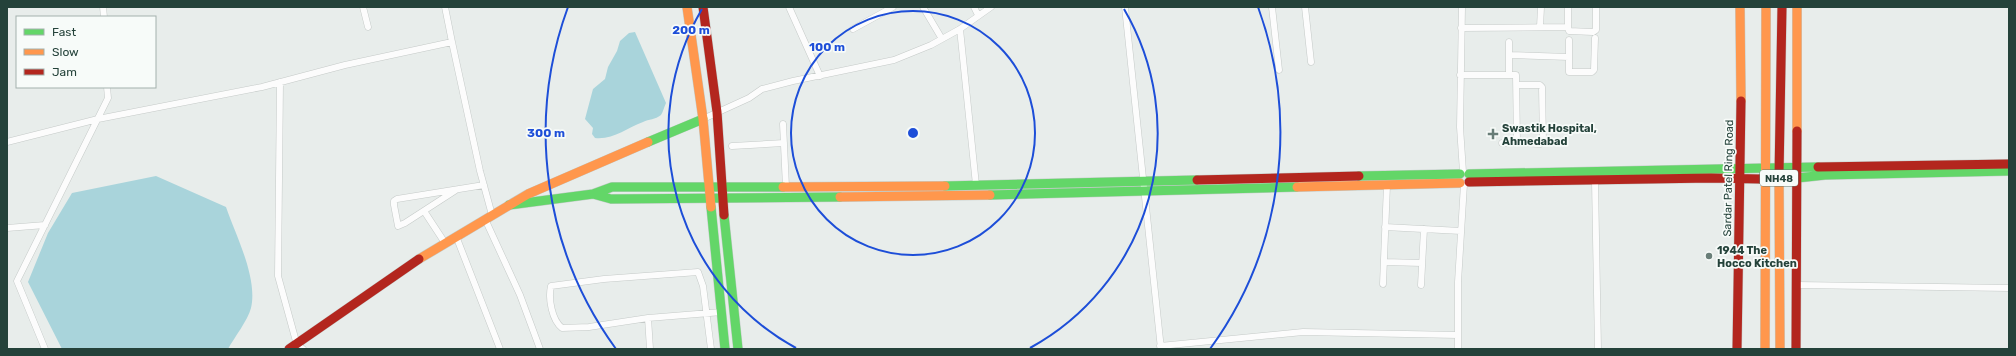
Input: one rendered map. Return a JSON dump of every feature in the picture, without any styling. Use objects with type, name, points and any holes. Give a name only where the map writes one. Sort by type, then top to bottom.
[{"type":"main road","points":[[687,7],[704,119],[726,349]]},
{"type":"main road","points":[[703,7],[717,112],[722,198],[738,349]]},
{"type":"main road","name":"Sardar Patel Ring Road","points":[[1737,349],[1741,168],[1740,7]]},
{"type":"main road","name":"NH48","points":[[1765,349],[1766,7]]},
{"type":"main road","name":"NH48","points":[[1780,349],[1779,180],[1782,7]]},
{"type":"main road","points":[[1796,349],[1797,285],[1795,168],[1797,7]]},
{"type":"main road","points":[[296,348],[445,243],[528,194],[580,170],[704,119]]},
{"type":"main road","points":[[712,193],[722,188],[1464,178],[1741,168],[1780,169],[2009,164]]},
{"type":"main road","points":[[509,205],[593,194],[612,187],[712,193],[722,198],[949,196],[1387,185],[1464,178],[1595,181],[1740,179],[1779,180],[1825,175],[2009,171]]},
{"type":"street","points":[[363,7],[368,27]]},
{"type":"street","points":[[445,7],[484,185],[488,217],[540,349]]},
{"type":"street","points":[[789,7],[820,76]]},
{"type":"street","points":[[853,29],[893,7]]},
{"type":"street","points":[[923,7],[942,39]]},
{"type":"street","points":[[974,7],[978,15]]},
{"type":"street","points":[[704,119],[749,98],[762,89],[894,60],[942,39],[960,29],[990,7]]},
{"type":"street","points":[[1125,7],[1161,347],[1303,332],[1458,335]]},
{"type":"street","points":[[1272,7],[1279,70]]},
{"type":"street","points":[[1305,7],[1311,62]]},
{"type":"street","points":[[1458,349],[1458,282],[1464,178],[1460,127],[1462,7]]},
{"type":"street","points":[[1540,27],[1541,7]]},
{"type":"street","points":[[1568,7],[1569,31],[1595,31],[1596,7]]},
{"type":"street","points":[[1461,28],[1568,27]]},
{"type":"street","points":[[960,29],[976,185]]},
{"type":"street","points":[[1569,40],[1569,72],[1593,71],[1595,38]]},
{"type":"street","points":[[7,142],[98,119],[280,82],[345,65],[452,42]]},
{"type":"street","points":[[1509,42],[1509,75]]},
{"type":"street","points":[[1509,55],[1569,57]]},
{"type":"street","points":[[1460,75],[1516,75],[1517,143]]},
{"type":"street","points":[[280,82],[278,276],[296,348]]},
{"type":"street","points":[[1502,143],[1542,143],[1542,87],[1540,85],[1517,85]]},
{"type":"street","points":[[45,349],[17,282],[108,98],[107,88]]},
{"type":"street","points":[[783,124],[786,187]]},
{"type":"street","points":[[732,146],[784,142]]},
{"type":"street","points":[[1595,181],[1598,349]]},
{"type":"street","points":[[456,190],[401,226],[398,226],[394,201],[399,198],[484,185]]},
{"type":"street","points":[[1383,284],[1387,185]]},
{"type":"street","points":[[424,210],[445,243]]},
{"type":"street","points":[[7,228],[45,225]]},
{"type":"street","points":[[1385,227],[1461,231]]},
{"type":"street","points":[[1421,285],[1424,229]]},
{"type":"street","points":[[456,236],[500,349]]},
{"type":"street","points":[[1384,262],[1422,263]]},
{"type":"street","points":[[711,349],[706,313],[703,286],[698,272],[604,279],[551,286],[550,295],[555,318],[562,328],[589,327],[648,318],[706,313],[722,312]]},
{"type":"street","points":[[1797,285],[2009,288]]},
{"type":"street","points":[[648,318],[650,349]]},
{"type":"water","points":[[635,32],[666,103],[661,115],[656,118],[645,121],[608,137],[595,138],[592,134],[593,128],[585,119],[593,89],[605,79],[608,67],[617,51],[620,41],[629,33]]},
{"type":"water","points":[[156,176],[226,207],[249,271],[252,296],[251,308],[247,318],[228,349],[62,349],[28,282],[48,233],[72,193]]},
{"type":"traffic: fast","points":[[648,142],[703,119]]},
{"type":"traffic: fast","points":[[1469,174],[1818,167]]},
{"type":"traffic: fast","points":[[1760,179],[1779,180],[1825,175],[2009,171]]},
{"type":"traffic: fast","points":[[1359,176],[1460,174]]},
{"type":"traffic: fast","points":[[945,186],[1197,180]]},
{"type":"traffic: fast","points":[[509,205],[593,194],[612,187],[783,187]]},
{"type":"traffic: fast","points":[[990,195],[1297,187]]},
{"type":"traffic: fast","points":[[593,194],[611,199],[840,197]]},
{"type":"traffic: fast","points":[[711,207],[725,349]]},
{"type":"traffic: fast","points":[[724,215],[738,349]]},
{"type":"traffic: slow","points":[[687,7],[703,119],[711,207]]},
{"type":"traffic: slow","points":[[1740,7],[1741,101]]},
{"type":"traffic: slow","points":[[1765,349],[1766,7]]},
{"type":"traffic: slow","points":[[1797,7],[1797,131]]},
{"type":"traffic: slow","points":[[419,259],[528,194],[648,142]]},
{"type":"traffic: slow","points":[[1779,175],[1780,349]]},
{"type":"traffic: slow","points":[[1297,187],[1460,183]]},
{"type":"traffic: slow","points":[[783,187],[945,186]]},
{"type":"traffic: slow","points":[[840,197],[990,195]]},
{"type":"traffic: jam","points":[[703,7],[717,112],[724,215]]},
{"type":"traffic: jam","points":[[1779,175],[1782,7]]},
{"type":"traffic: jam","points":[[1737,349],[1741,101]]},
{"type":"traffic: jam","points":[[1796,349],[1797,131]]},
{"type":"traffic: jam","points":[[1818,167],[2009,164]]},
{"type":"traffic: jam","points":[[1197,180],[1359,176]]},
{"type":"traffic: jam","points":[[1469,182],[1711,178],[1760,179]]},
{"type":"traffic: jam","points":[[289,349],[419,259]]},
{"type":"place","name":"Swastik Hospital, Ahmedabad","points":[[1493,134]]},
{"type":"place","name":"1944 The Hocco Kitchen","points":[[1709,256]]}]
